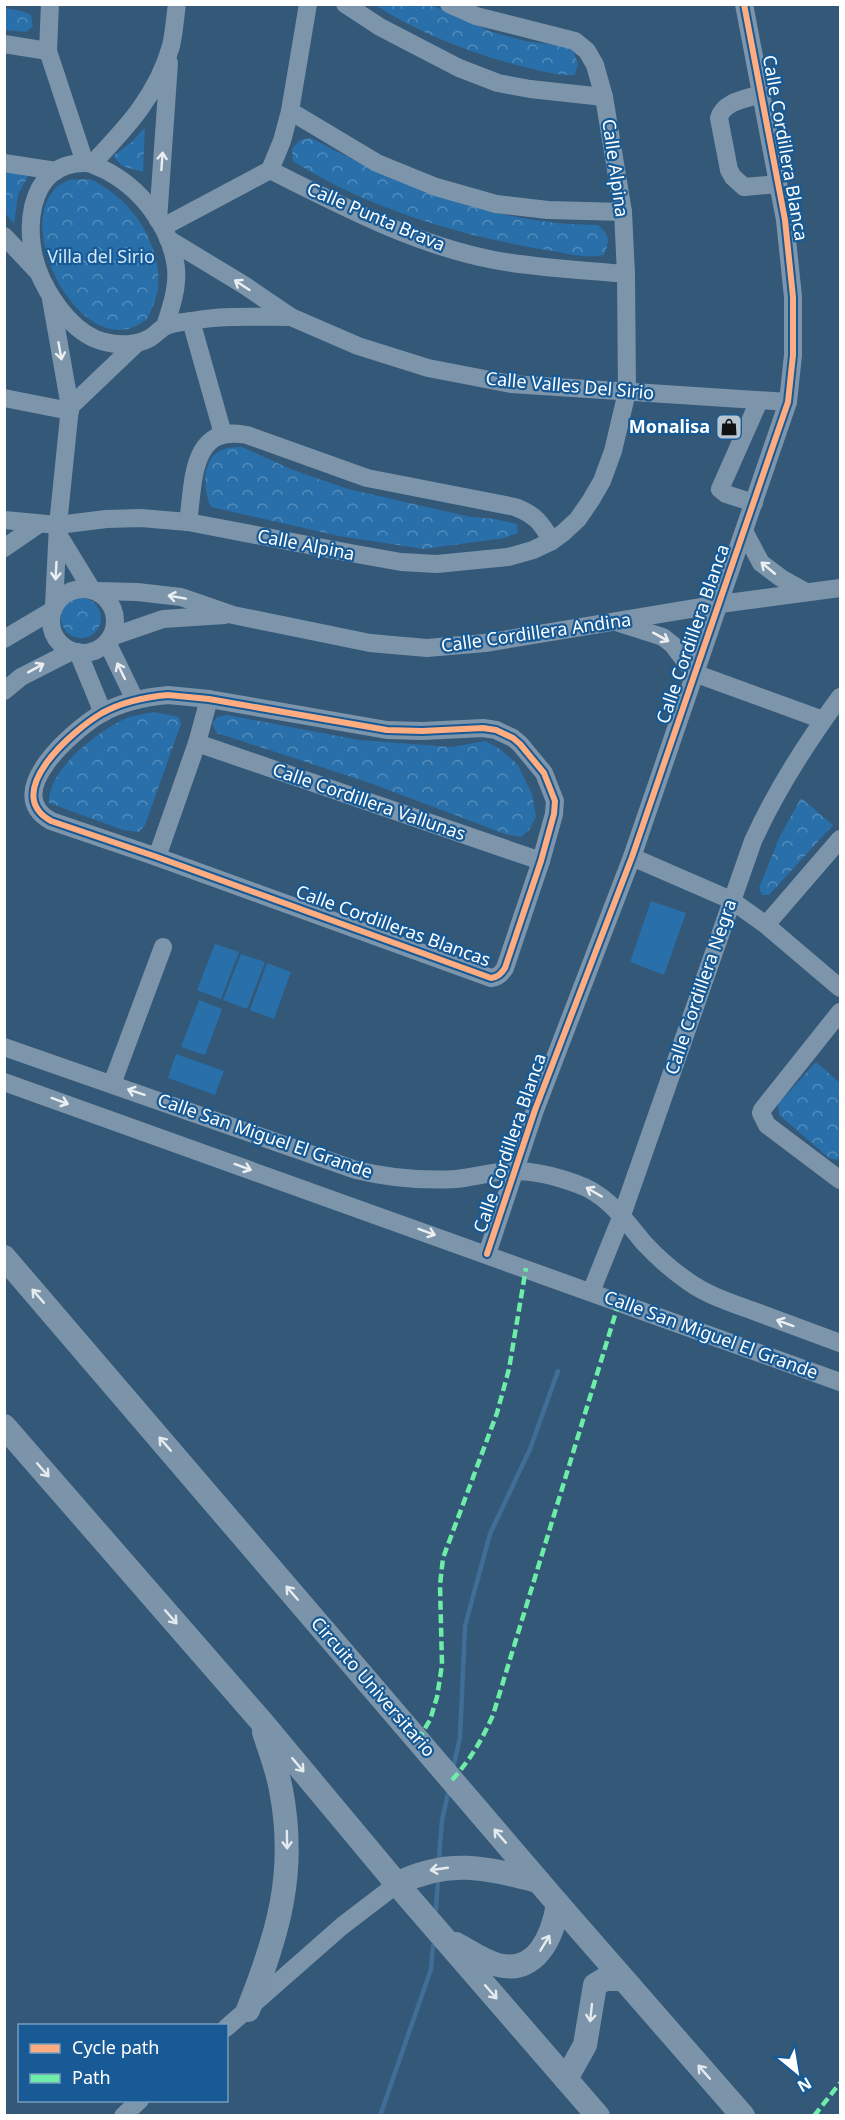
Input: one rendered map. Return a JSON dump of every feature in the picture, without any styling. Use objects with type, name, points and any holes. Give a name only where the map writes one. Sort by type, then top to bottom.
[{"type":"main road","name":"Circuito Universitario","points":[[4,1257],[622,1979],[743,2115]]},
{"type":"main road","points":[[4,1426],[261,1721],[441,1935],[598,2115]]},
{"type":"main road","points":[[248,2010],[267,1963],[278,1923],[285,1890],[287,1859],[287,1824],[281,1788],[261,1721]]},
{"type":"main road","points":[[398,1884],[428,1871],[456,1867],[499,1871],[538,1881]]},
{"type":"main road","points":[[441,1935],[487,1961],[511,1967],[532,1959],[542,1950],[554,1926],[558,1904]]},
{"type":"main road","points":[[566,2079],[585,2045],[595,1985],[605,1979],[622,1979]]},
{"type":"street","points":[[50,4],[48,51],[89,164]]},
{"type":"street","points":[[163,229],[171,46],[177,4]]},
{"type":"street","points":[[163,229],[270,170],[282,141],[290,111],[308,4]]},
{"type":"street","name":"Calle Alpina","points":[[345,4],[380,27],[459,68],[498,83],[604,97]]},
{"type":"street","name":"Calle Alpina","points":[[4,520],[39,524],[59,530],[118,519],[188,522],[325,549],[401,562],[425,563],[475,562],[533,550],[552,541],[578,519],[602,481],[613,451],[627,392],[623,212],[604,97],[595,65],[587,51],[575,41],[476,16],[449,4]]},
{"type":"street","name":"Calle Cordillera Blanca","points":[[487,1254],[535,1110],[632,857],[788,402],[793,355],[793,297],[785,220],[744,4]]},
{"type":"street","points":[[4,44],[48,51]]},
{"type":"street","points":[[89,164],[134,119],[153,88],[171,46]]},
{"type":"street","points":[[761,94],[726,106],[720,112],[719,118],[729,170],[738,183],[744,187],[778,184]]},
{"type":"street","points":[[290,111],[377,163],[495,204],[548,210],[623,212]]},
{"type":"street","points":[[4,164],[56,171]]},
{"type":"street","points":[[4,236],[38,273],[58,308],[81,331],[104,342],[137,343],[149,339],[165,326],[175,287],[176,269],[163,229],[149,207],[133,189],[116,175],[89,164],[75,164],[56,171],[44,182],[35,196],[30,216],[30,239],[38,273]]},
{"type":"street","name":"Calle Punta Brava","points":[[270,170],[354,212],[453,249],[495,260],[626,274]]},
{"type":"street","name":"Calle Valles Del Sirio","points":[[163,229],[291,317],[358,345],[428,368],[511,384],[788,402]]},
{"type":"street","points":[[50,294],[70,409],[51,624],[52,631],[60,643],[75,651],[103,713]]},
{"type":"street","name":"Calle Valles Del Sirio","points":[[165,326],[230,316],[291,317]]},
{"type":"street","points":[[191,321],[223,434]]},
{"type":"street","points":[[70,409],[137,343]]},
{"type":"street","points":[[4,398],[70,409]]},
{"type":"street","points":[[754,503],[726,494],[720,489],[759,400]]},
{"type":"street","points":[[188,522],[197,462],[201,451],[211,439],[223,434],[234,433],[247,435],[367,478],[515,507],[532,514],[552,541]]},
{"type":"street","points":[[4,548],[39,524]]},
{"type":"street","points":[[4,691],[21,677],[75,651],[93,651],[109,639],[115,619],[114,610],[110,602],[94,590],[59,530]]},
{"type":"street","points":[[744,531],[761,563],[806,592]]},
{"type":"street","name":"Calle Cordillera Andina","points":[[94,590],[181,597],[233,615],[370,643],[427,648],[485,643],[720,604],[840,588]]},
{"type":"street","points":[[4,639],[53,608],[59,599],[74,590],[94,590]]},
{"type":"street","name":"Calle Cordillera Andina","points":[[109,639],[163,619],[233,615]]},
{"type":"street","points":[[615,622],[663,637],[673,645],[694,673],[824,720]]},
{"type":"street","points":[[109,639],[135,700]]},
{"type":"street","name":"Calle Cordilleras Blancas","points":[[168,695],[209,699],[387,730],[483,728],[504,733],[520,744],[534,759],[552,788],[555,801],[554,814],[541,861],[505,968],[499,976],[491,978],[51,821],[42,817],[33,806],[30,797],[32,788],[38,773],[48,759],[61,744],[103,713],[135,700],[168,695]]},
{"type":"street","name":"Calle Cordillera Negra","points":[[591,1292],[622,1215],[753,841],[767,809],[840,697]]},
{"type":"street","points":[[157,857],[197,742],[209,699]]},
{"type":"street","name":"Calle Cordillera Vallunas","points":[[197,742],[541,861]]},
{"type":"street","points":[[766,925],[840,839]]},
{"type":"street","points":[[632,857],[731,900],[766,925],[840,988]]},
{"type":"street","points":[[112,1084],[163,947]]},
{"type":"street","points":[[840,1012],[761,1113],[767,1125],[840,1180]]},
{"type":"street","name":"Calle San Miguel El Grande","points":[[4,1047],[376,1175],[426,1180],[457,1179],[515,1171],[580,1184],[602,1197],[622,1215],[645,1244],[690,1283],[717,1298],[840,1343]]},
{"type":"street","name":"Calle San Miguel El Grande","points":[[4,1082],[840,1382]]},
{"type":"street","points":[[228,2026],[342,1926],[398,1884]]},
{"type":"street","points":[[123,2115],[138,2102]]},
{"type":"green space","points":[[375,5],[432,5],[492,32],[525,41],[572,47],[578,64],[575,75],[554,74],[482,55],[409,25]]},
{"type":"green space","points":[[4,8],[31,15],[33,26],[26,32],[5,30]]},
{"type":"green space","points":[[145,127],[143,172],[122,166],[113,156],[133,141]]},
{"type":"green space","points":[[311,138],[379,172],[450,200],[522,218],[598,225],[607,235],[606,250],[604,255],[582,256],[514,244],[448,228],[383,206],[321,178],[293,161],[292,149],[300,140]]},
{"type":"green space","points":[[5,170],[29,174],[18,195],[14,224],[5,213]]},
{"type":"green space","name":"Villa del Sirio","points":[[90,179],[116,196],[137,218],[152,245],[158,275],[158,290],[148,318],[138,325],[117,330],[96,323],[77,308],[60,286],[49,261],[43,234],[44,210],[55,188],[69,180]]},
{"type":"green space","points":[[242,447],[293,470],[348,489],[471,517],[517,524],[518,533],[504,538],[424,549],[339,536],[211,507],[205,481],[208,464],[219,451]]},
{"type":"green space","points":[[81,598],[95,604],[101,618],[95,632],[81,638],[67,632],[61,618],[67,604]]},
{"type":"green space","points":[[154,712],[179,717],[181,724],[145,825],[139,832],[123,830],[49,803],[56,777],[89,741],[127,718]]},
{"type":"green space","points":[[227,715],[359,740],[452,747],[485,741],[500,749],[518,765],[532,794],[536,817],[529,830],[521,837],[505,834],[370,783],[217,733],[212,724],[217,717]]},
{"type":"green space","points":[[801,798],[833,825],[769,895],[762,895],[759,888],[780,836]]},
{"type":"green space","points":[[651,901],[686,913],[664,975],[630,962]]},
{"type":"green space","points":[[215,944],[239,952],[221,999],[197,990]]},
{"type":"green space","points":[[241,954],[265,962],[247,1009],[223,1000]]},
{"type":"green space","points":[[267,963],[291,972],[274,1019],[250,1010]]},
{"type":"green space","points":[[199,1000],[222,1009],[205,1055],[181,1047]]},
{"type":"green space","points":[[176,1054],[224,1071],[215,1095],[168,1078]]},
{"type":"green space","points":[[816,1062],[840,1083],[840,1155],[837,1160],[829,1158],[779,1115],[778,1104]]},
{"type":"waterway","points":[[453,1768],[460,1738],[465,1626],[490,1534],[530,1449],[558,1371]]},
{"type":"waterway","points":[[439,1859],[442,1820],[449,1789]]},
{"type":"waterway","points":[[436,1909],[438,1879]]},
{"type":"waterway","points":[[380,2116],[431,1969],[433,1946]]},
{"type":"marked path","points":[[418,1740],[430,1720],[437,1697],[442,1665],[440,1585],[443,1558],[497,1413],[509,1369],[526,1268]]},
{"type":"marked path","points":[[452,1780],[475,1749],[493,1715],[619,1302]]},
{"type":"marked path","points":[[814,2116],[840,2083]]},
{"type":"cycle path","points":[[487,1254],[535,1110],[632,857],[788,402],[793,355],[793,297],[785,220],[744,4]]},
{"type":"cycle path","points":[[168,695],[209,699],[387,730],[483,728],[496,730],[513,738],[544,773],[555,801],[554,814],[541,861],[502,972],[491,978],[51,821],[37,809],[33,795],[37,779],[46,763],[75,733],[89,721],[118,706],[168,695]]},
{"type":"place","name":"Monalisa","points":[[729,427]]}]
